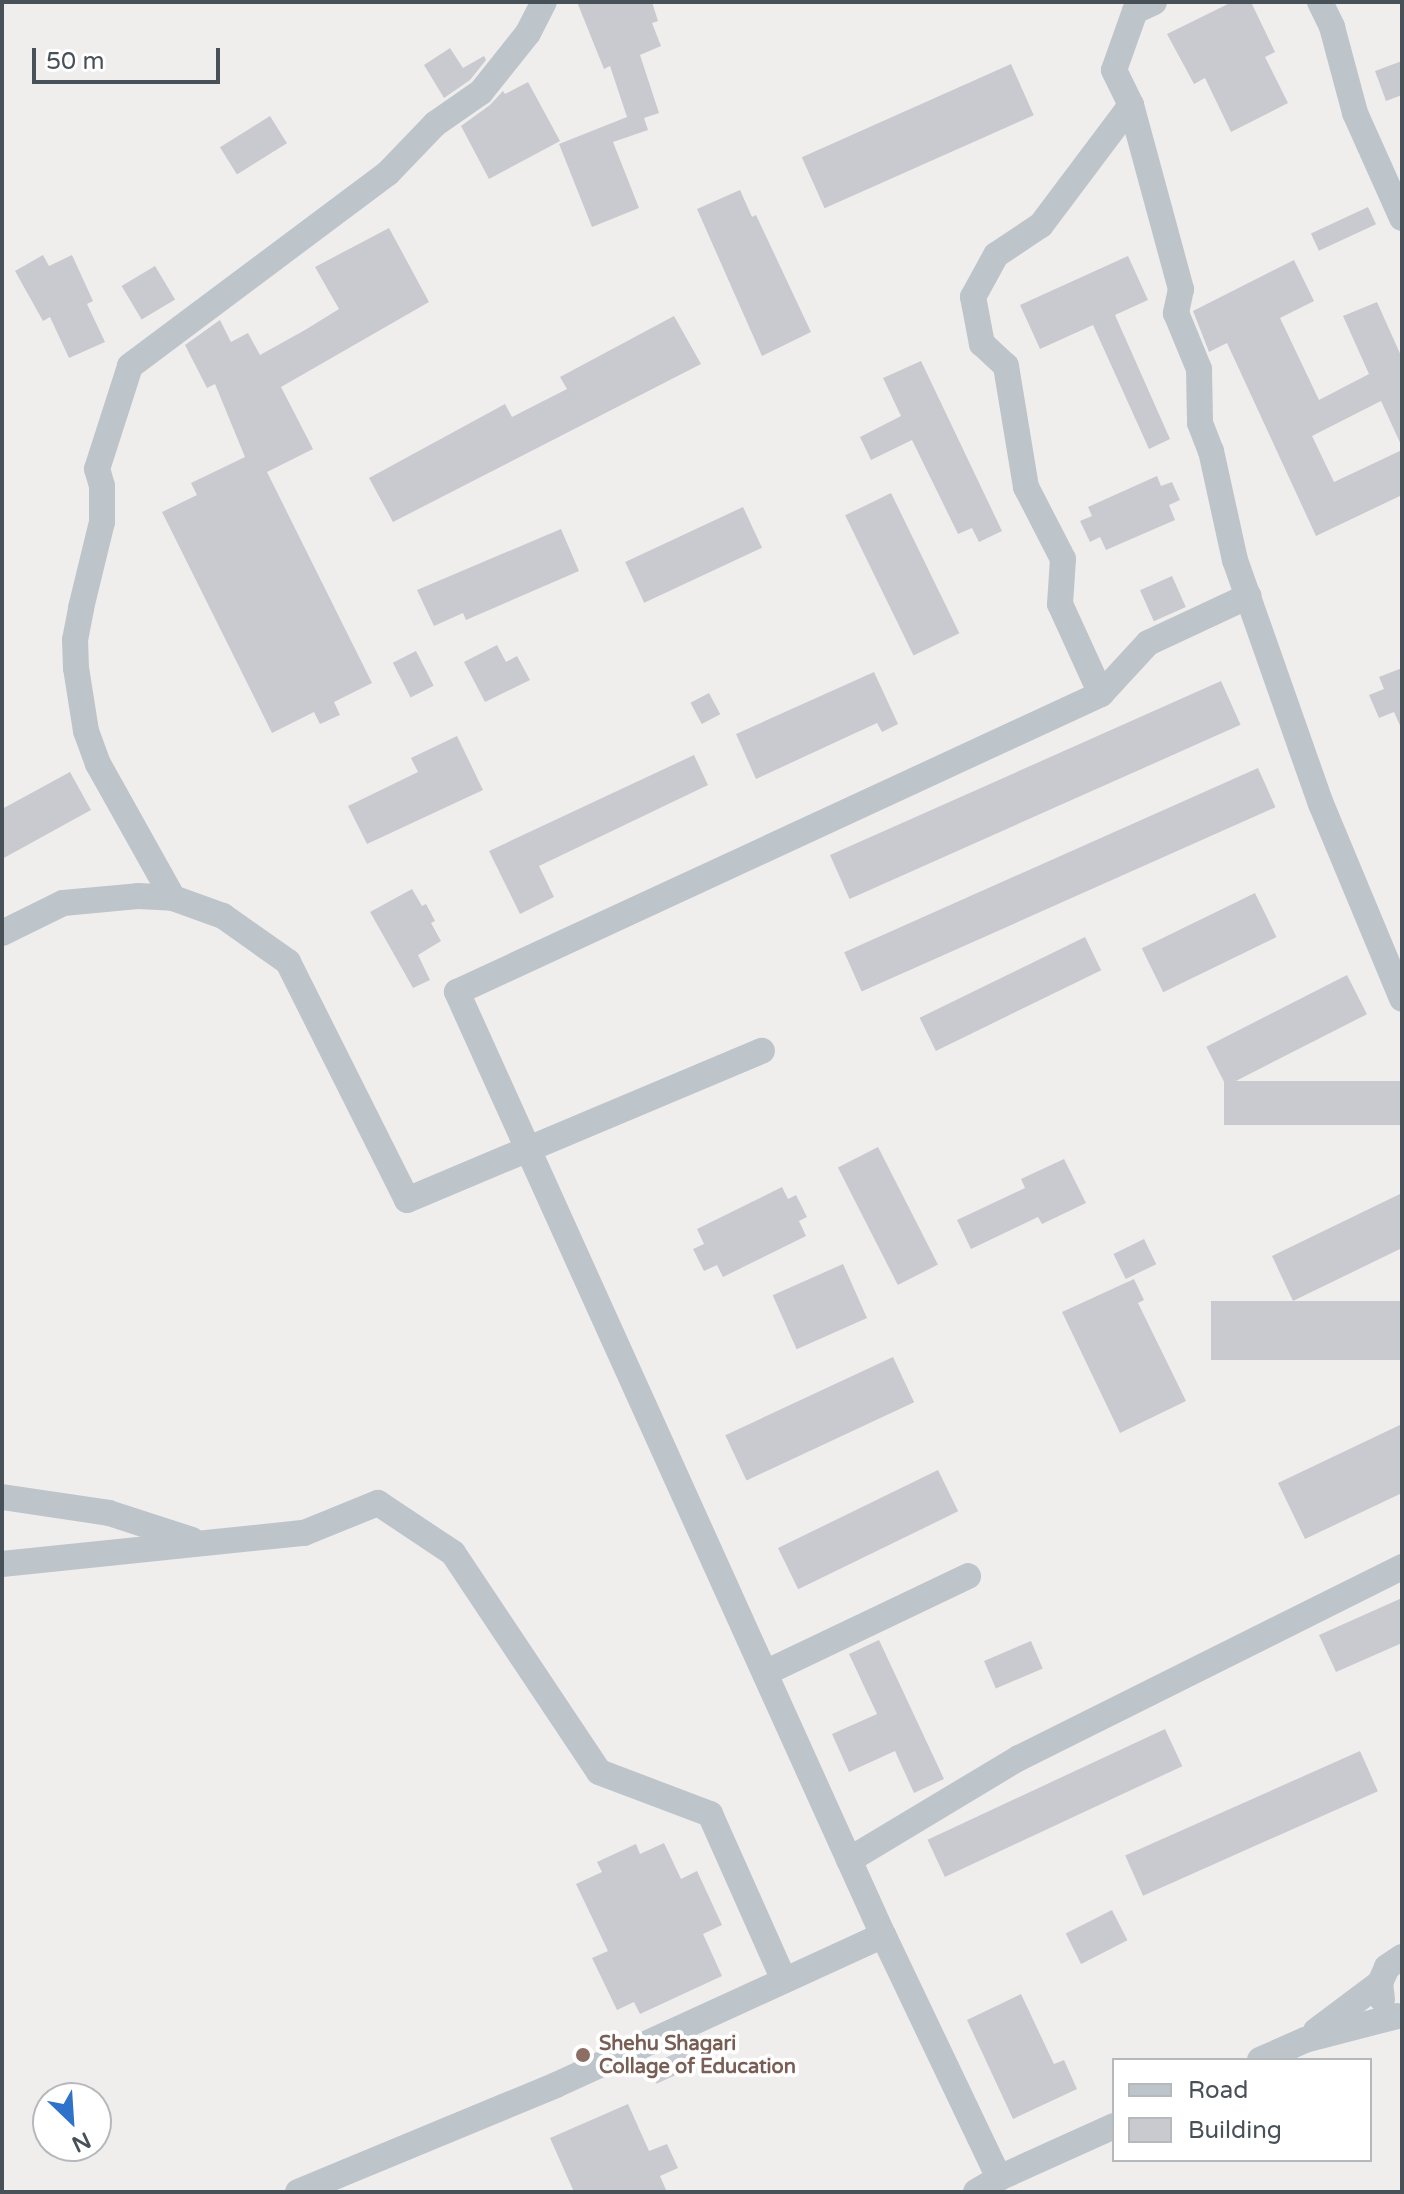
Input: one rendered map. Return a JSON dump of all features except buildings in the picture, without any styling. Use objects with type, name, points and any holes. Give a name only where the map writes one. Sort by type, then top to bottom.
[{"type":"street","points":[[173,898],[98,764],[86,731],[76,668],[75,640],[102,522],[102,486],[97,469],[130,366],[388,173],[435,124],[481,92],[528,33],[544,2]]},
{"type":"street","points":[[1154,2],[1135,11],[1114,70],[1131,105],[1181,289],[1176,313],[1199,369],[1200,423],[1211,451],[1235,560],[1274,680],[1321,804],[1402,999]]},
{"type":"street","points":[[1320,2],[1332,27],[1355,113],[1402,218]]},
{"type":"street","points":[[1101,694],[1060,604],[1063,559],[1026,487],[1006,366],[982,344],[973,297],[996,255],[1041,225],[1131,105]]},
{"type":"street","points":[[999,2178],[883,1935],[457,992],[1101,694],[1148,643],[1249,596]]},
{"type":"street","points":[[2,933],[63,903],[138,896],[173,898],[223,916],[288,962],[407,1200],[762,1051]]},
{"type":"street","points":[[2,1497],[109,1513],[203,1543]]},
{"type":"street","points":[[2,1564],[304,1533],[378,1503],[453,1553],[599,1772],[710,1814],[784,1980]]},
{"type":"street","points":[[849,1860],[1019,1758],[1402,1567]]},
{"type":"street","points":[[765,1673],[968,1576]]},
{"type":"street","points":[[298,2192],[556,2085],[883,1935]]},
{"type":"street","points":[[1305,2040],[1380,1983],[1387,1967],[1402,1957]]},
{"type":"street","points":[[1380,1983],[1385,2005],[1399,2016]]},
{"type":"street","points":[[1264,2058],[1305,2040],[1399,2016]]},
{"type":"street","points":[[976,2192],[999,2178],[1112,2127]]},
{"type":"place","name":"Shehu Shagari Collage of Education","points":[[583,2055]]}]
